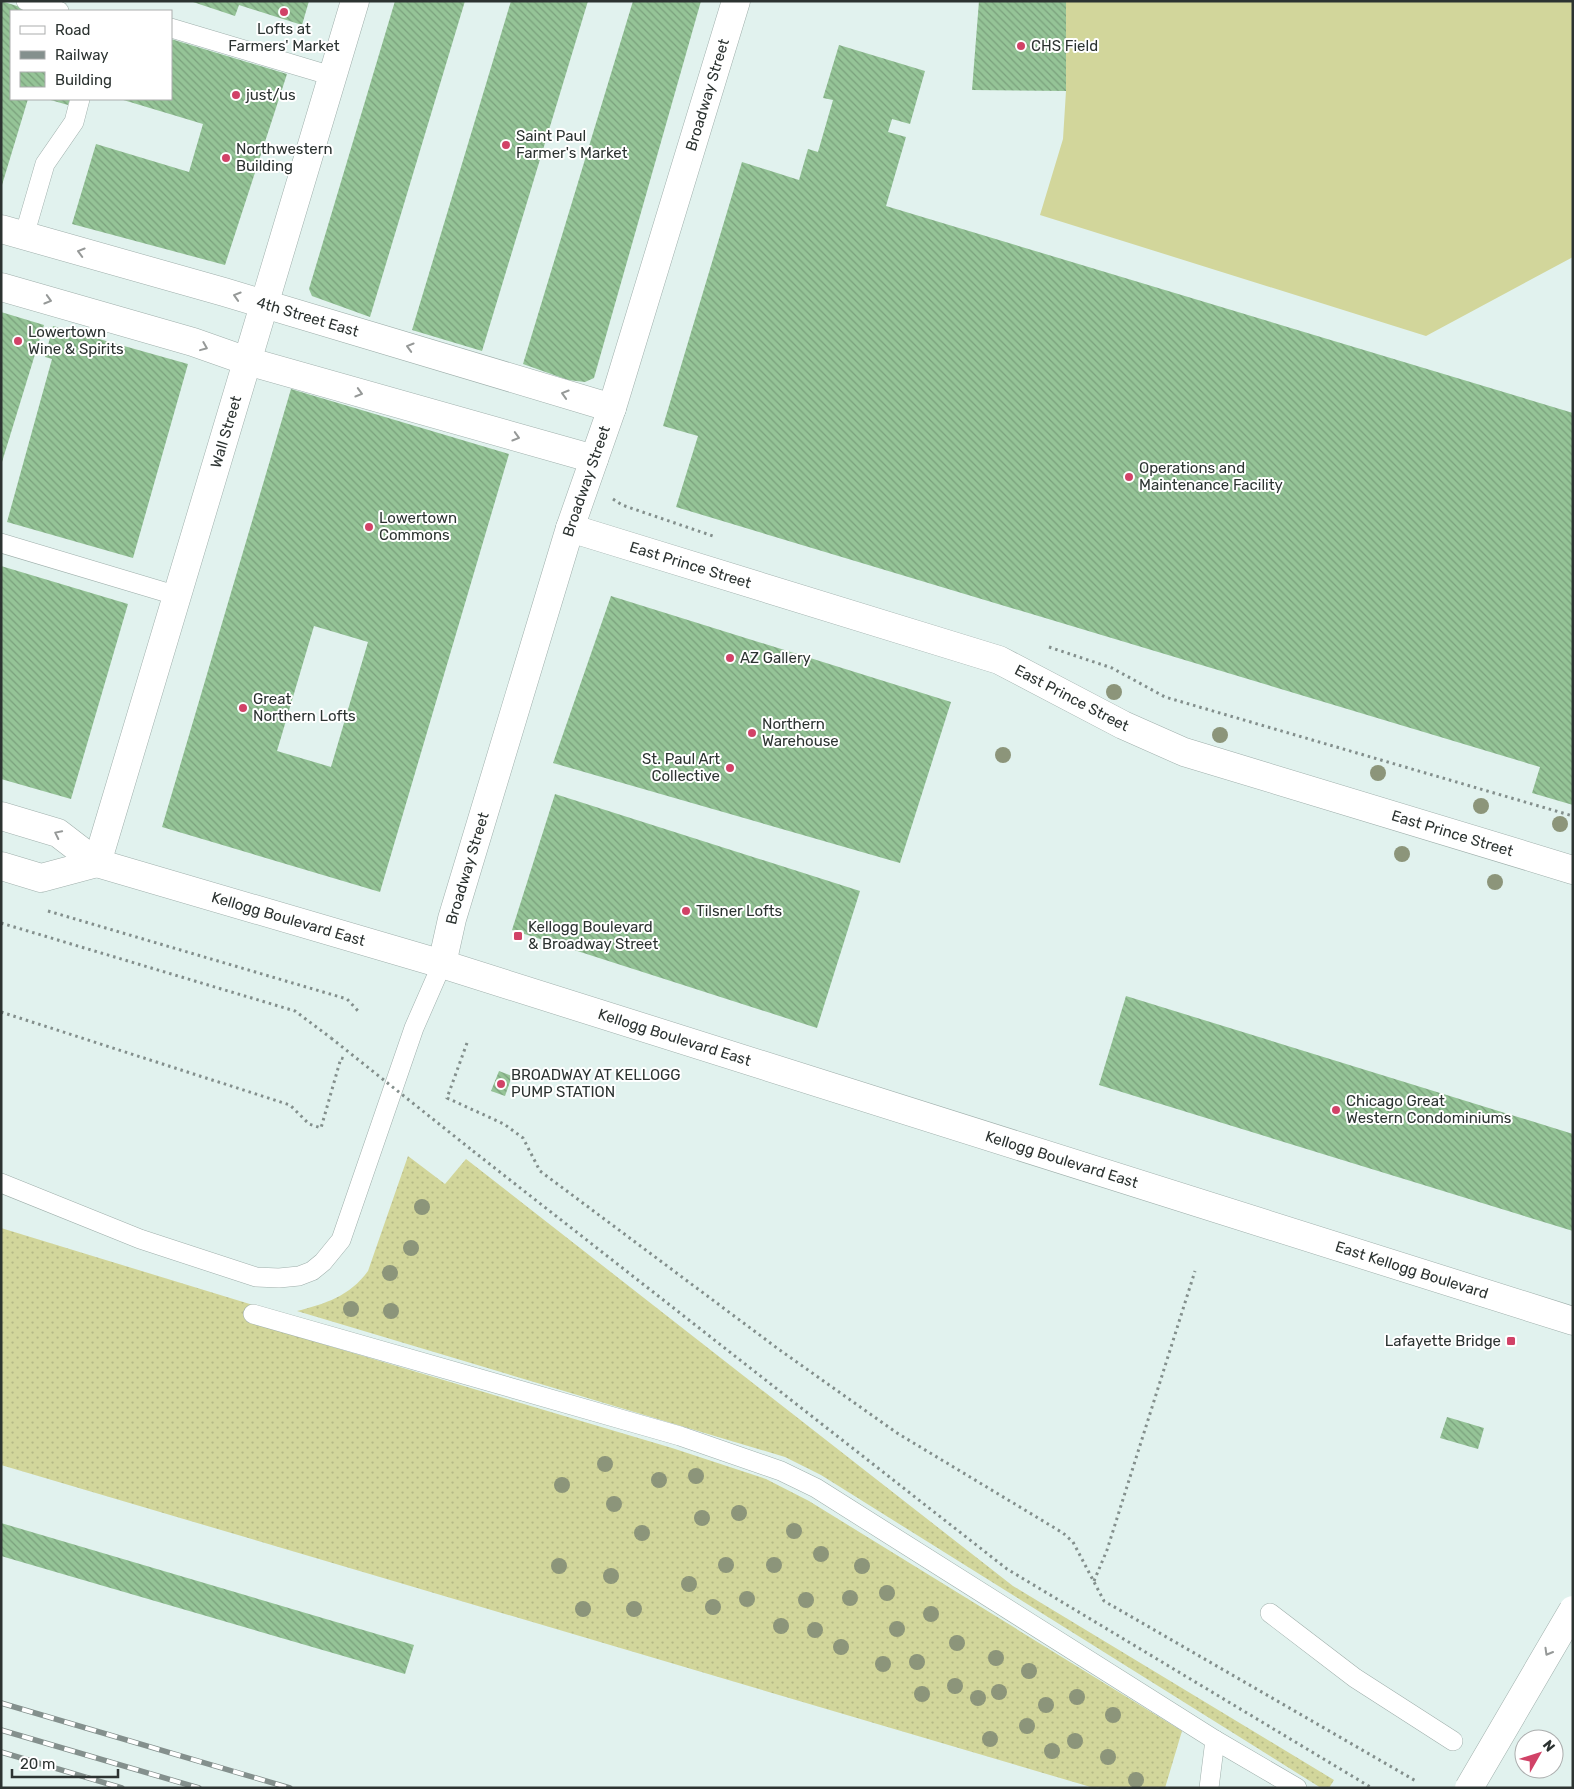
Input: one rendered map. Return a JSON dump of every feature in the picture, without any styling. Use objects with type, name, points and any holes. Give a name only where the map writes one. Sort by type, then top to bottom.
[{"type":"main road","name":"Wall Street","points":[[97,862],[355,1]]},
{"type":"main road","name":"Broadway Street","points":[[442,964],[452,918],[570,528],[612,408],[736,1]]},
{"type":"main road","name":"4th Street East","points":[[13,233],[265,304],[612,408]]},
{"type":"main road","points":[[1,287],[193,342],[247,361],[590,470]]},
{"type":"main road","name":"East Prince Street","points":[[570,528],[999,660],[1123,725],[1184,752],[1573,870]]},
{"type":"main road","name":"Kellogg Boulevard East","points":[[1,816],[58,833],[97,862],[442,964],[1250,1219]]},
{"type":"main road","points":[[1,866],[41,878],[97,862]]},
{"type":"main road","name":"East Kellogg Boulevard","points":[[1250,1219],[1573,1321]]},
{"type":"main road","points":[[1469,1788],[1573,1610]]},
{"type":"lane","points":[[32,2],[56,10]]},
{"type":"lane","points":[[172,28],[332,76]]},
{"type":"lane","points":[[13,233],[45,164],[74,122],[80,100]]},
{"type":"lane","points":[[1,543],[178,596]]},
{"type":"lane","points":[[1,1183],[140,1240],[256,1277],[279,1278],[300,1276],[312,1271],[323,1262],[341,1240],[414,1028],[442,964]]},
{"type":"lane","points":[[253,1314],[680,1436],[781,1471],[816,1488],[1215,1740],[1297,1788]]},
{"type":"lane","points":[[1270,1614],[1355,1678],[1453,1741]]},
{"type":"lane","points":[[1208,1788],[1215,1740]]},
{"type":"path","points":[[590,470],[622,505],[715,536]]},
{"type":"path","points":[[1047,646],[1112,668],[1165,697],[1573,816]]},
{"type":"path","points":[[42,909],[347,999],[359,1012]]},
{"type":"path","points":[[1,923],[295,1011],[332,1038],[1007,1569],[1372,1788]]},
{"type":"path","points":[[1,1012],[290,1105],[309,1124],[321,1128],[341,1058],[345,1059]]},
{"type":"path","points":[[467,1043],[447,1098],[504,1124],[523,1138],[540,1171],[777,1348],[897,1432],[1063,1533],[1073,1542],[1104,1601],[1416,1781]]},
{"type":"path","points":[[1093,1582],[1107,1550],[1195,1271]]},
{"type":"green space","points":[[1066,1],[1573,1],[1573,257],[1426,336],[1040,215],[1063,139],[1066,91]]},
{"type":"green space","points":[[408,1156],[445,1184],[466,1159],[1013,1586],[1334,1780],[1329,1788],[1321,1788],[821,1475],[785,1457],[297,1311],[327,1302],[345,1293],[361,1280],[368,1271]]},
{"type":"green space","points":[[1,1228],[253,1305],[249,1322],[672,1448],[766,1479],[809,1501],[1182,1731],[1165,1788],[1094,1788],[1,1465]]},
{"type":"building","points":[[1,1],[30,10],[10,10],[10,100],[28,100],[2,185]]},
{"type":"building","name":"Lofts at Farmers' Market","points":[[190,1],[309,1],[302,25],[239,5],[235,16]]},
{"type":"building","points":[[395,1],[465,1],[370,317],[312,296],[309,289]]},
{"type":"building","points":[[511,1],[588,1],[482,351],[412,330]]},
{"type":"building","points":[[633,1],[701,1],[594,378],[585,382],[568,380],[523,364]]},
{"type":"building","name":"CHS Field","points":[[979,1],[1066,1],[1066,91],[972,90]]},
{"type":"building","name":"Northwestern Building","points":[[172,39],[287,74],[225,265],[72,224],[96,144],[189,172],[203,124],[123,100],[172,100]]},
{"type":"building","name":"Operations and Maintenance Facility","points":[[839,45],[925,71],[910,124],[892,119],[888,132],[906,137],[886,206],[1573,413],[1573,805],[1532,793],[1540,767],[676,507],[698,436],[663,426],[742,162],[799,180],[808,149],[818,152],[833,100],[823,98]]},
{"type":"building","points":[[50,100],[70,100],[68,105]]},
{"type":"building","points":[[1,312],[44,325],[2,462],[1,461]]},
{"type":"building","points":[[53,326],[188,364],[133,558],[7,522],[52,359],[45,357]]},
{"type":"building","points":[[291,389],[509,454],[380,892],[162,827]],"holes":[[[314,626],[368,642],[331,767],[277,751]]]},
{"type":"building","points":[[1,566],[128,604],[71,799],[1,779]]},
{"type":"building","name":"Northern Warehouse","points":[[611,596],[951,702],[900,863],[553,763]]},
{"type":"building","name":"Tilsner Lofts","points":[[555,794],[860,891],[817,1028],[512,930]]},
{"type":"building","name":"Chicago Great Western Condominiums","points":[[1126,996],[1573,1134],[1573,1231],[1099,1085]]},
{"type":"building","name":"BROADWAY AT KELLOGG PUMP STATION","points":[[499,1071],[512,1076],[505,1096],[491,1091]]},
{"type":"building","points":[[1447,1417],[1484,1428],[1478,1449],[1440,1438]]},
{"type":"building","points":[[1,1523],[414,1645],[405,1674],[1,1556]]},
{"type":"railway","points":[[1,1703],[290,1788]]},
{"type":"railway","points":[[1,1730],[199,1788]]},
{"type":"railway","points":[[1,1752],[122,1788]]},
{"type":"place","name":"Lofts at Farmers' Market","points":[[284,12]]},
{"type":"place","name":"CHS Field","points":[[1021,46]]},
{"type":"place","name":"just/us","points":[[236,95]]},
{"type":"place","name":"Saint Paul Farmer's Market","points":[[506,145]]},
{"type":"place","name":"Northwestern Building","points":[[226,158]]},
{"type":"place","name":"Lowertown Wine & Spirits","points":[[18,341]]},
{"type":"place","name":"Operations and Maintenance Facility","points":[[1129,477]]},
{"type":"place","name":"Lowertown Commons","points":[[369,527]]},
{"type":"place","name":"AZ Gallery","points":[[730,658]]},
{"type":"place","name":"Great Northern Lofts","points":[[243,708]]},
{"type":"place","name":"Northern Warehouse","points":[[752,733]]},
{"type":"place","name":"St. Paul Art Collective","points":[[730,768]]},
{"type":"place","name":"Tilsner Lofts","points":[[686,911]]},
{"type":"place","name":"Kellogg Boulevard & Broadway Street","points":[[518,936]]},
{"type":"place","name":"BROADWAY AT KELLOGG PUMP STATION","points":[[501,1084]]},
{"type":"place","name":"Chicago Great Western Condominiums","points":[[1336,1110]]},
{"type":"place","name":"Lafayette Bridge","points":[[1511,1341]]}]
